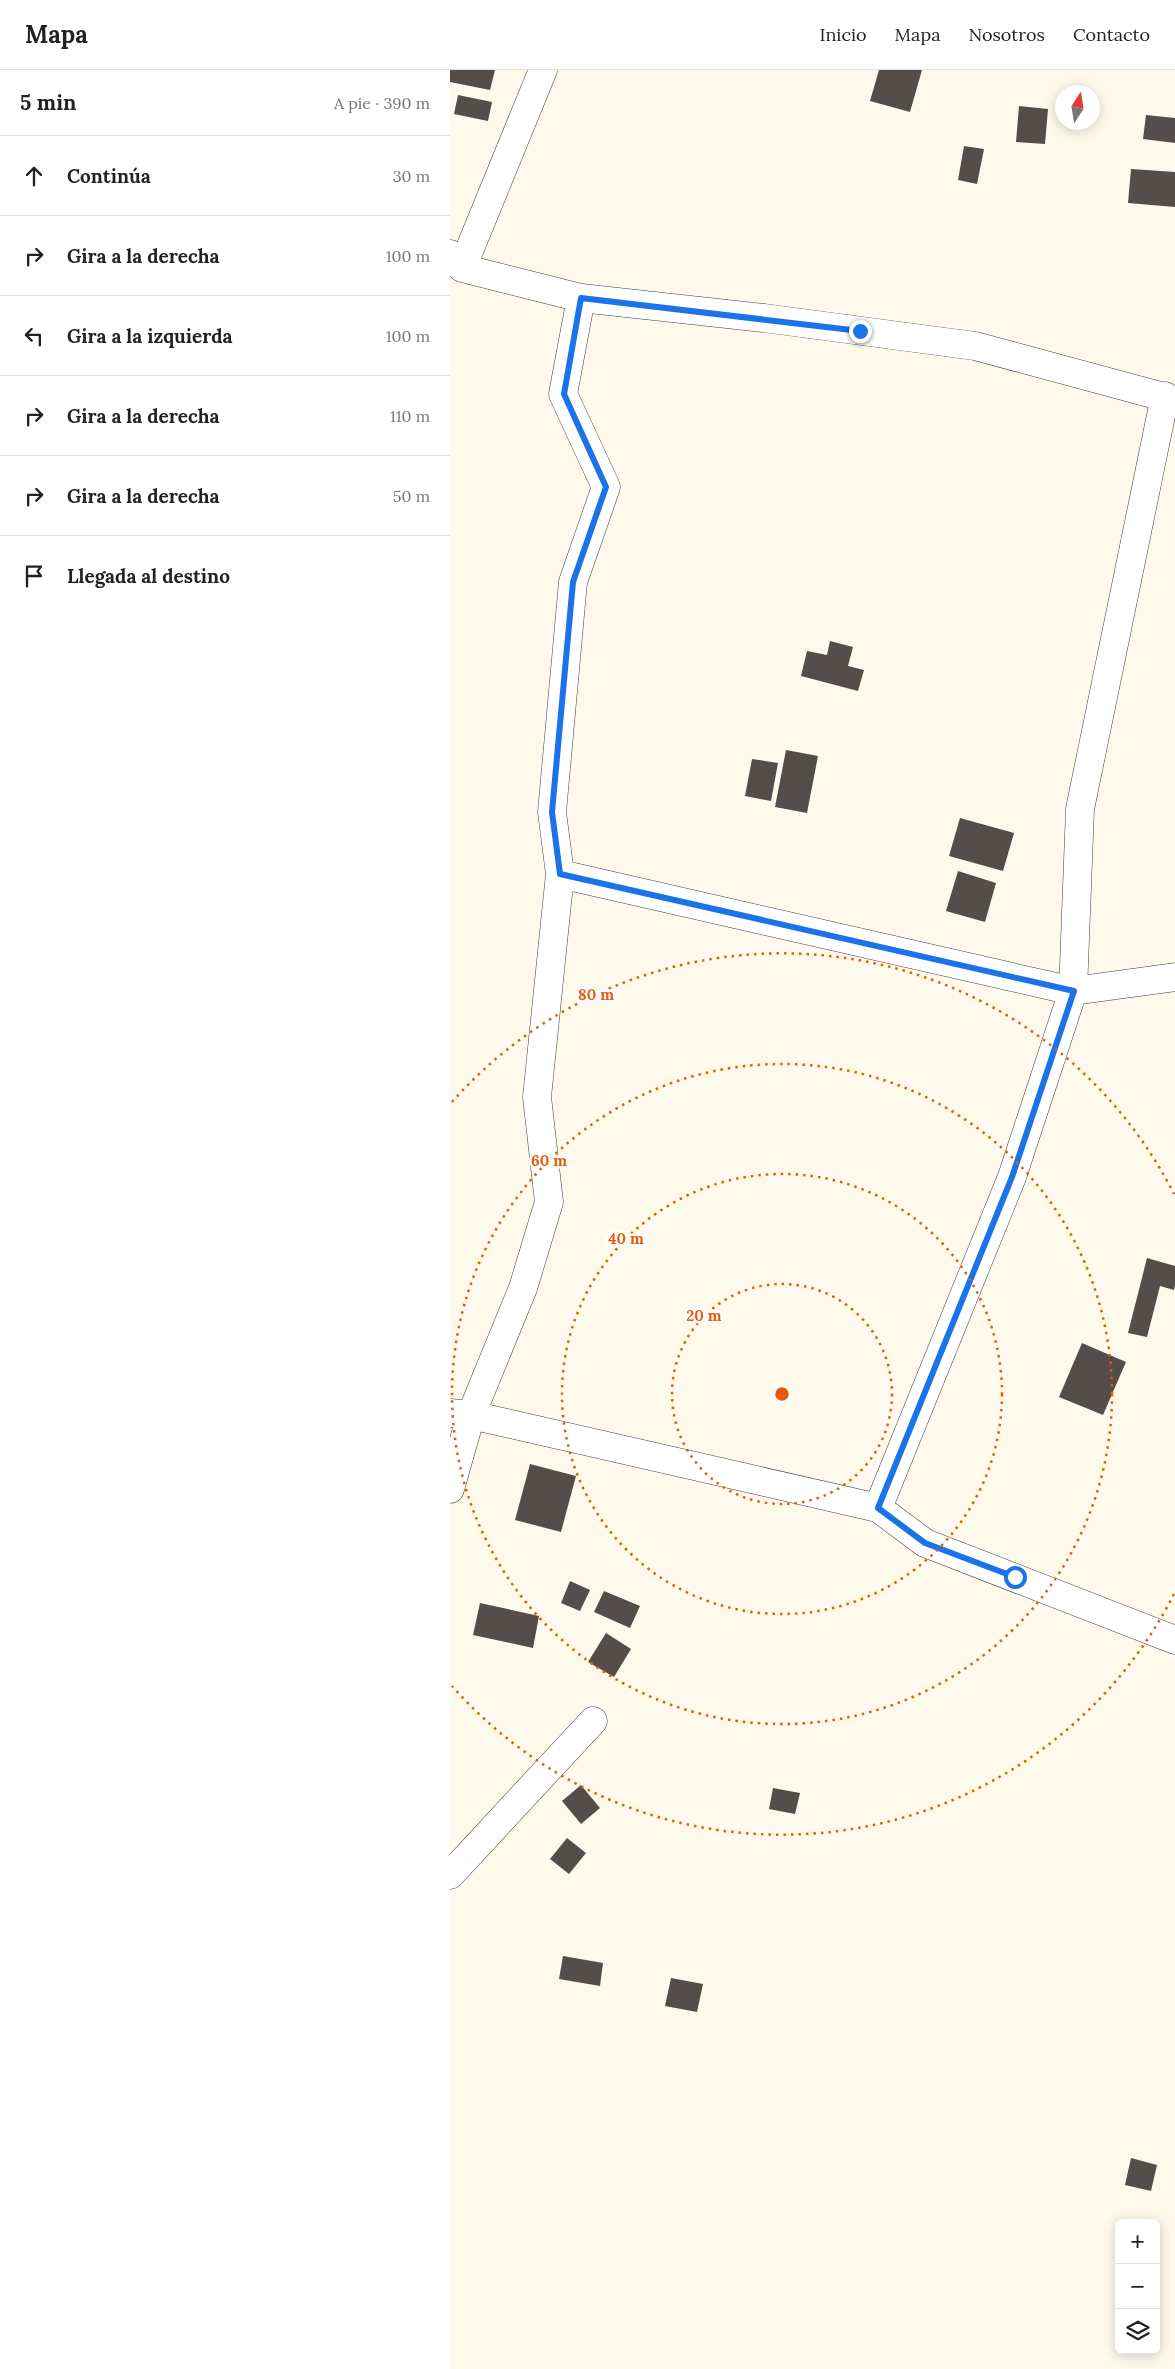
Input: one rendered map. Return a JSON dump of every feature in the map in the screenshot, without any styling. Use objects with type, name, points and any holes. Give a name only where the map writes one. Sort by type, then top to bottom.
[{"type":"street","points":[[543,70],[456,261],[581,298],[764,318],[975,346],[1170,398],[1080,809],[1074,991],[1012,1177],[878,1508]]},
{"type":"street","points":[[450,1489],[460,1414],[523,1288],[550,1202],[538,1097],[560,874],[552,812],[573,582],[606,487],[564,394],[581,298]]},
{"type":"street","points":[[560,874],[1074,991],[1175,977]]},
{"type":"street","points":[[460,1414],[878,1508],[925,1543],[1175,1640]]},
{"type":"street","points":[[450,1875],[593,1721]]},
{"type":"building","points":[[450,70],[495,70],[490,90],[450,82]]},
{"type":"building","points":[[879,70],[922,70],[910,112],[870,101]]},
{"type":"building","points":[[458,95],[492,102],[488,121],[454,114]]},
{"type":"building","points":[[1019,106],[1048,109],[1045,144],[1016,142]]},
{"type":"building","points":[[1146,115],[1175,118],[1175,143],[1143,139]]},
{"type":"building","points":[[964,146],[984,149],[977,184],[958,180]]},
{"type":"building","points":[[1131,169],[1175,172],[1175,207],[1128,203]]},
{"type":"building","points":[[830,641],[853,647],[848,666],[864,670],[858,691],[801,676],[807,651],[827,655]]},
{"type":"building","points":[[786,750],[818,756],[807,813],[775,807]]},
{"type":"building","points":[[752,759],[778,763],[771,801],[745,796]]},
{"type":"building","points":[[960,818],[1014,833],[1003,871],[949,856]]},
{"type":"building","points":[[958,871],[996,883],[985,922],[946,911]]},
{"type":"building","points":[[1147,1258],[1175,1266],[1175,1285],[1174,1290],[1160,1286],[1147,1337],[1128,1333]]},
{"type":"building","points":[[1082,1343],[1126,1362],[1103,1415],[1059,1397]]},
{"type":"building","points":[[530,1464],[576,1476],[561,1532],[515,1520]]},
{"type":"building","points":[[570,1581],[590,1590],[580,1611],[561,1603]]},
{"type":"building","points":[[604,1591],[640,1606],[630,1628],[594,1612]]},
{"type":"building","points":[[480,1603],[539,1616],[533,1648],[473,1635]]},
{"type":"building","points":[[606,1633],[631,1649],[614,1677],[588,1662]]},
{"type":"building","points":[[581,1785],[600,1808],[581,1824],[562,1801]]},
{"type":"building","points":[[773,1788],[800,1793],[795,1814],[769,1809]]},
{"type":"building","points":[[567,1838],[586,1853],[569,1874],[550,1859]]},
{"type":"building","points":[[563,1956],[603,1963],[600,1986],[559,1979]]},
{"type":"building","points":[[671,1978],[703,1984],[697,2012],[665,2006]]},
{"type":"building","points":[[1131,2158],[1157,2165],[1151,2191],[1125,2185]]},
{"type":"route","points":[[860,331],[764,318],[581,298],[564,394],[606,487],[573,582],[552,812],[560,874],[1074,991],[1012,1177],[878,1508],[925,1543],[1015,1577]]}]
